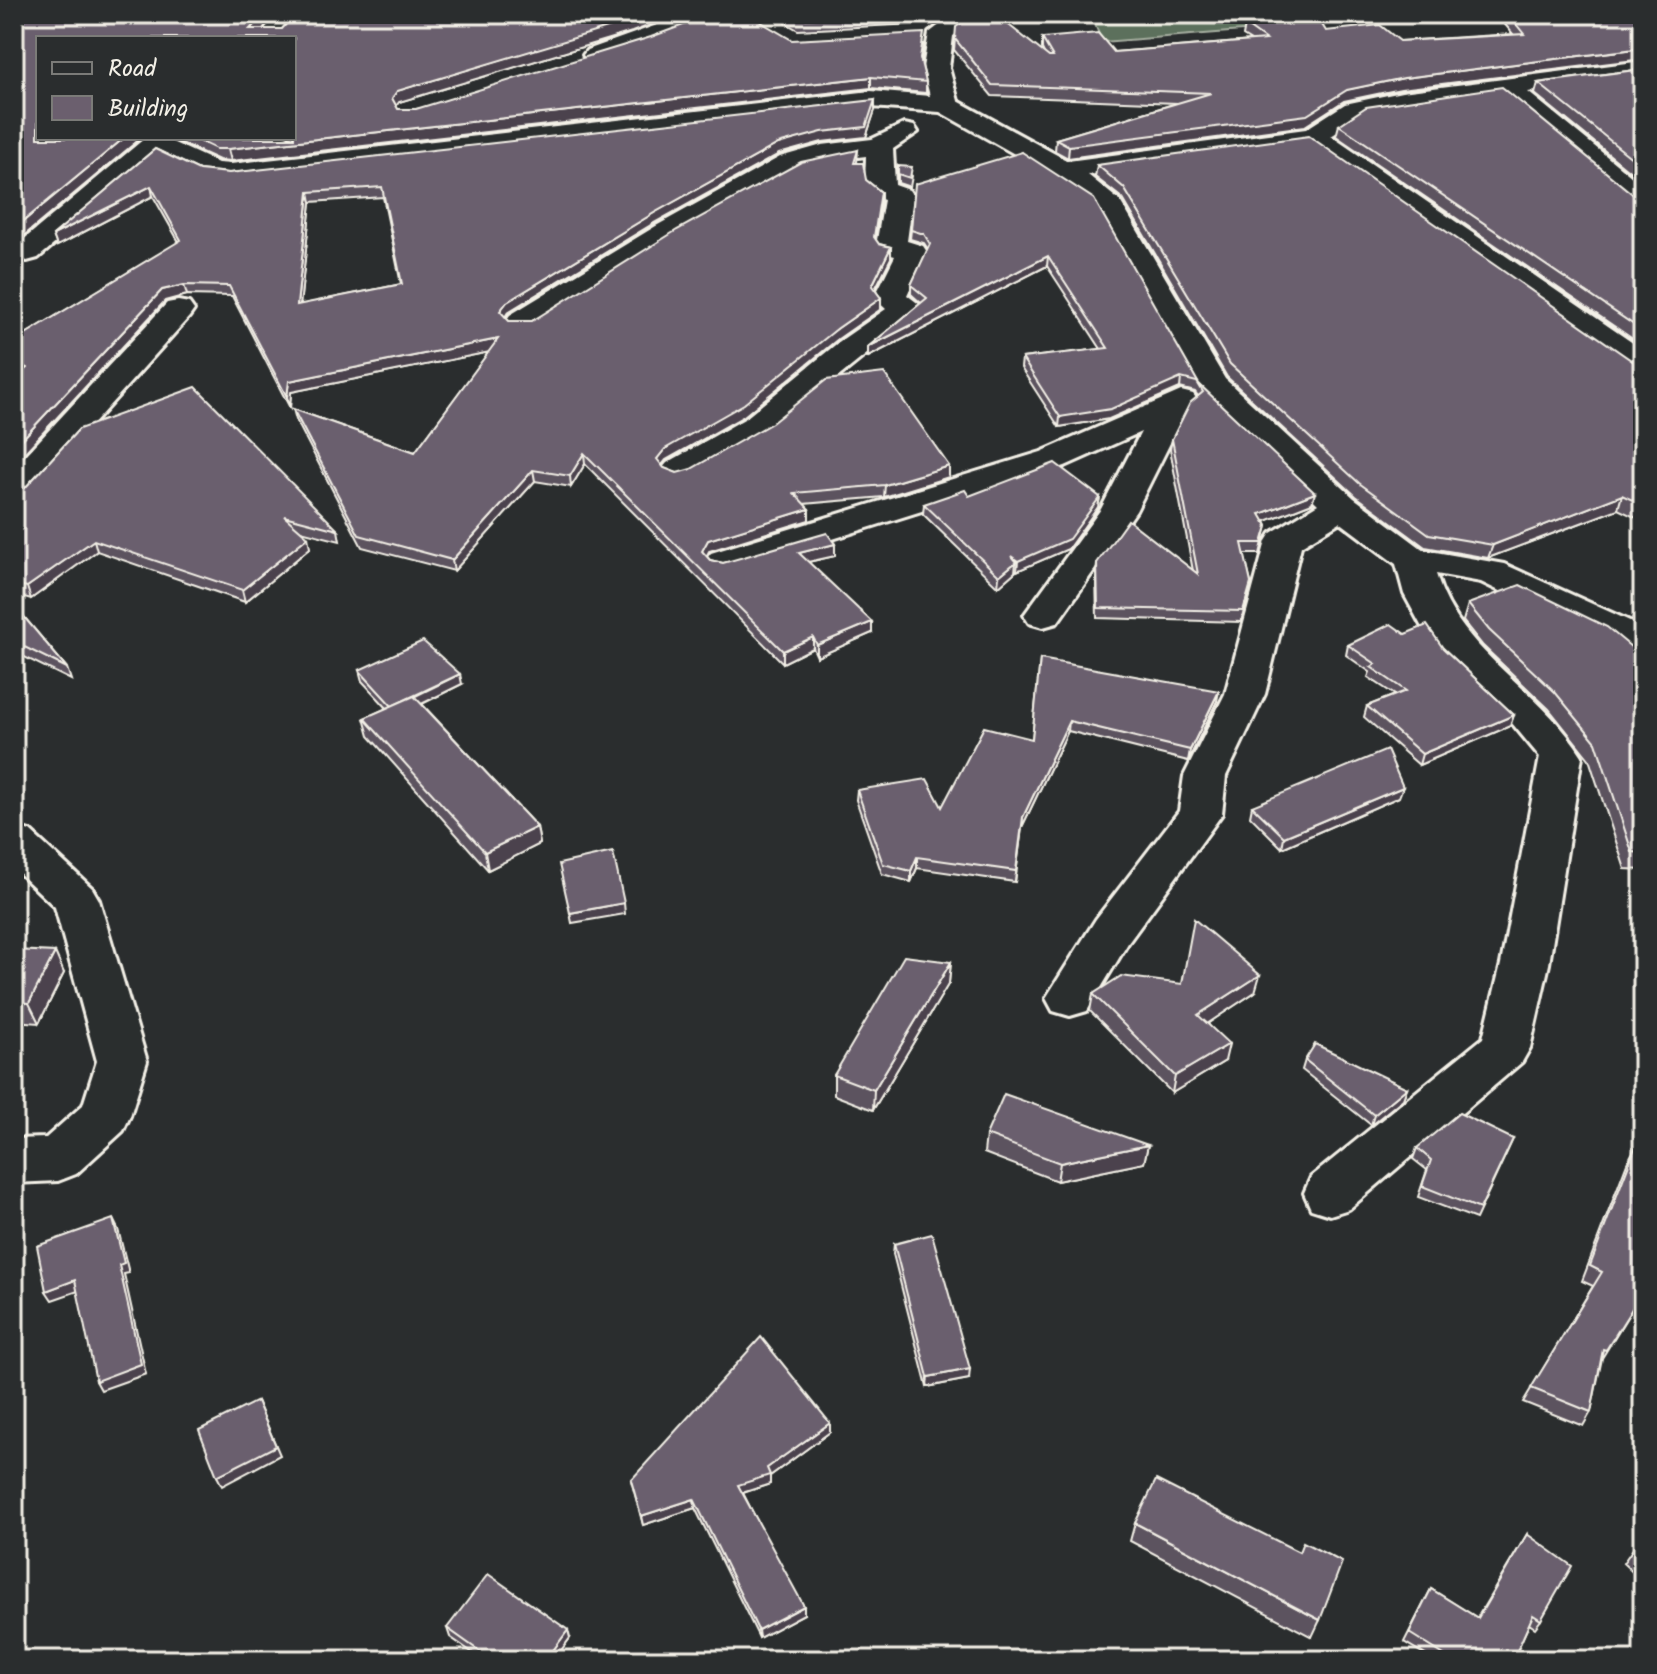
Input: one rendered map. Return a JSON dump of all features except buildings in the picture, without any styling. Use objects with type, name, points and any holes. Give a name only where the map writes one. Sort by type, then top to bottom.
[{"type":"street","points":[[269,36],[294,14]]},
{"type":"street","points":[[577,61],[711,14]]},
{"type":"street","points":[[946,105],[927,34],[971,14]]},
{"type":"street","points":[[1062,170],[1313,136],[1354,110],[1504,85],[1643,69]]},
{"type":"street","points":[[1504,85],[1643,200]]},
{"type":"street","points":[[27,252],[158,141],[213,171],[231,172],[871,99],[946,105],[1062,170],[1106,201],[1212,385],[1341,506],[1413,559],[1491,572],[1619,633],[1643,640]]},
{"type":"street","points":[[521,322],[666,232],[728,201],[790,163],[822,153],[879,146],[946,105]]},
{"type":"street","points":[[1313,136],[1643,365]]},
{"type":"street","points":[[679,470],[758,425],[851,348],[908,308],[890,298],[912,252],[891,246],[899,196],[881,190],[879,146]]},
{"type":"street","points":[[14,489],[178,310]]},
{"type":"street","points":[[724,561],[1053,459],[1212,385]]},
{"type":"street","points":[[1043,615],[1118,511],[1172,405]]},
{"type":"street","points":[[1070,998],[1112,931],[1200,814],[1205,776],[1245,694],[1284,541],[1341,506]]},
{"type":"street","points":[[1330,1193],[1505,1048],[1525,964],[1561,756],[1549,736],[1457,651],[1418,591],[1413,559]]},
{"type":"street","points":[[14,842],[76,900],[122,1061],[105,1116],[58,1159],[14,1161]]},
{"type":"green space","points":[[1091,14],[1457,14],[1102,42]]}]
